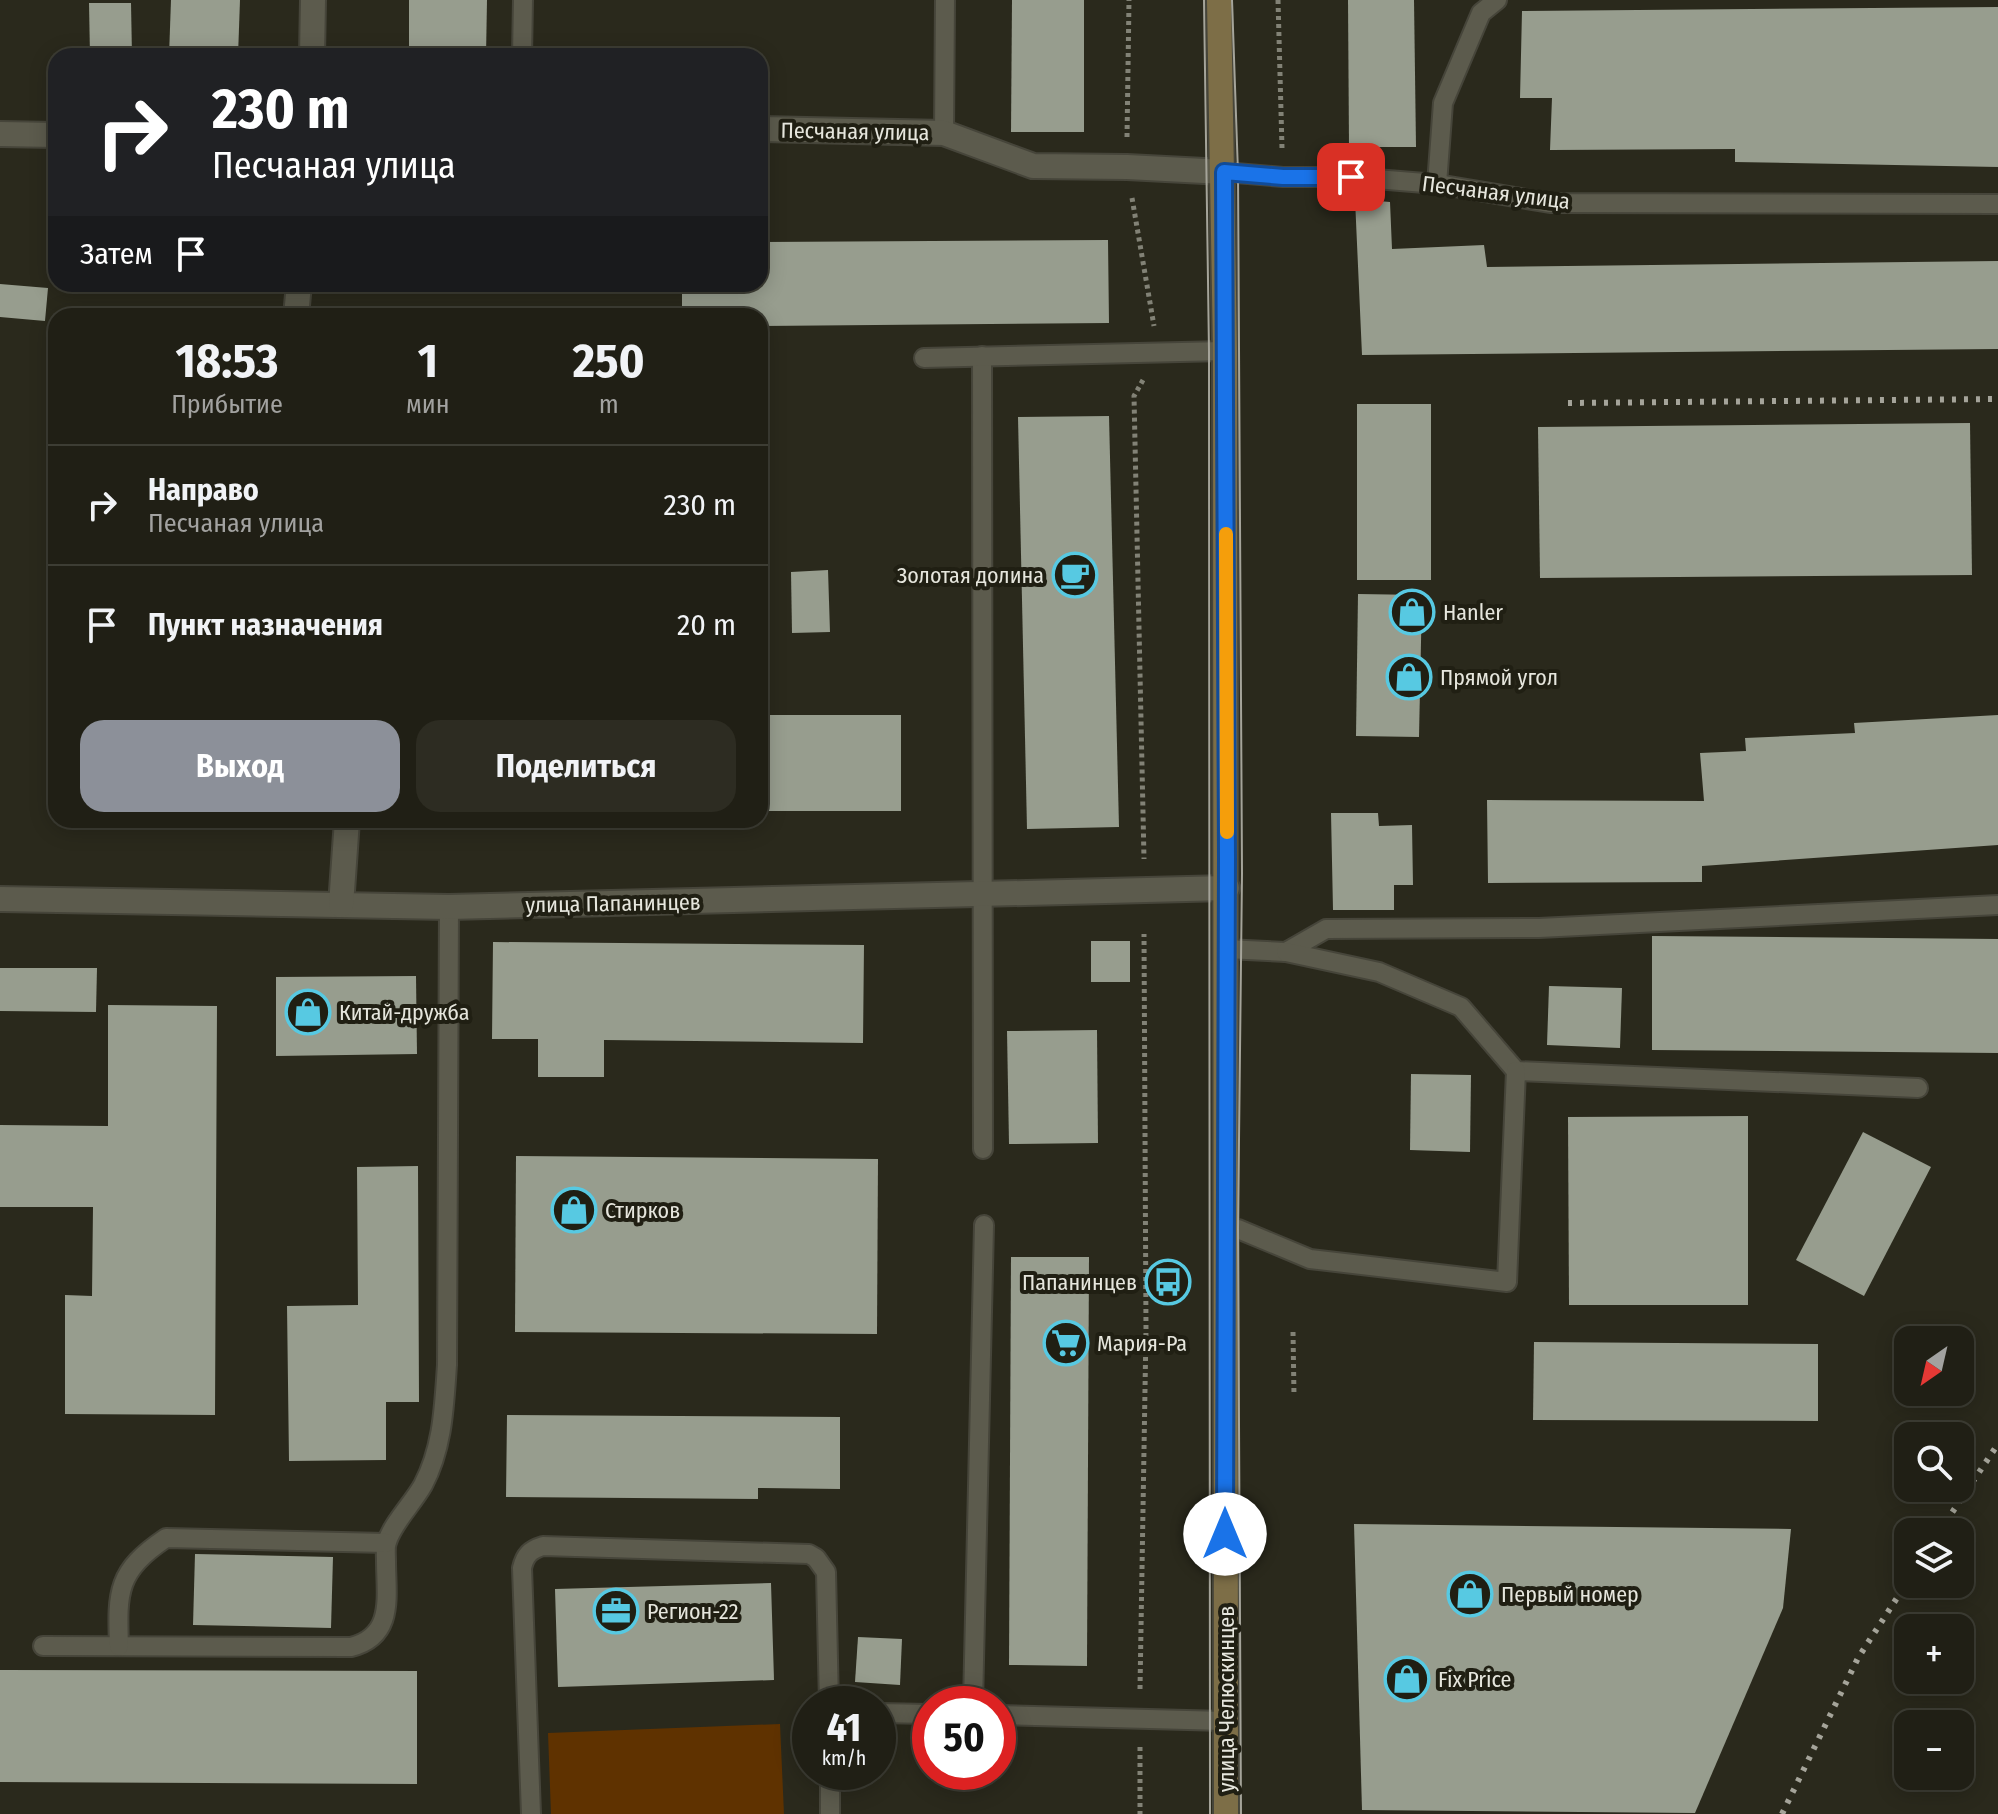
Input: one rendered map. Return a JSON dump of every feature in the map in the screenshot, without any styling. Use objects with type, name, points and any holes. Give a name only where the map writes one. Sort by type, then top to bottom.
[{"type":"main road","name":"улица Челюскинцев","points":[[1219,0],[1225,351],[1226,1814]]},
{"type":"street","points":[[312,48],[313,0]]},
{"type":"street","name":"Песчаная улица","points":[[768,129],[944,133],[1033,166],[1224,172]]},
{"type":"street","points":[[0,134],[48,135]]},
{"type":"street","points":[[341,905],[346,828]]},
{"type":"street","name":"улица Папанинцев","points":[[0,899],[449,907],[1227,888]]},
{"type":"lane","points":[[522,48],[523,0]]},
{"type":"lane","points":[[944,133],[945,0]]},
{"type":"lane","points":[[1437,184],[1443,103],[1481,13],[1497,0]]},
{"type":"lane","name":"Песчаная улица","points":[[1224,172],[1437,184],[1550,203],[1998,204]]},
{"type":"lane","points":[[924,358],[1225,351]]},
{"type":"lane","points":[[982,356],[983,1149]]},
{"type":"lane","points":[[1286,952],[1326,929],[1539,928],[1998,905]]},
{"type":"lane","points":[[43,1646],[351,1647],[375,1635],[383,1622],[386,1611],[386,1543],[423,1485],[442,1435],[447,1365],[449,907]]},
{"type":"lane","points":[[1225,1229],[1238,1229],[1310,1259],[1507,1282],[1516,1071],[1461,1007],[1379,972],[1286,952],[1226,949]]},
{"type":"lane","points":[[1516,1071],[1918,1088]]},
{"type":"lane","points":[[973,1686],[984,1225]]},
{"type":"lane","points":[[119,1646],[117,1600],[127,1573],[143,1553],[166,1538],[386,1543]]},
{"type":"lane","points":[[531,1814],[522,1568],[524,1560],[534,1549],[543,1546],[809,1554],[823,1565],[826,1572],[829,1686]]},
{"type":"lane","points":[[1016,1716],[1225,1721]]},
{"type":"lane","points":[[830,1790],[830,1814]]},
{"type":"path","points":[[1278,0],[1283,177]]},
{"type":"path","points":[[1144,860],[1134,396],[1159,353]]},
{"type":"path","points":[[1140,1814],[1146,1330],[1144,934]]},
{"type":"path","points":[[1293,1332],[1294,1396]]},
{"type":"shaded area","points":[[780,1724],[784,1814],[551,1814],[548,1733]]},
{"type":"building","points":[[171,0],[240,0],[238,48],[169,48]]},
{"type":"building","points":[[409,0],[487,0],[486,48],[409,48]]},
{"type":"building","points":[[1012,0],[1084,0],[1084,132],[1011,132]]},
{"type":"building","points":[[1348,0],[1414,0],[1416,147],[1349,147]]},
{"type":"building","points":[[89,3],[131,3],[132,48],[90,48]]},
{"type":"building","points":[[1998,7],[1998,167],[1735,162],[1735,149],[1550,150],[1552,98],[1520,98],[1522,11]]},
{"type":"building","points":[[1355,199],[1390,202],[1392,249],[1484,245],[1487,267],[1998,261],[1998,349],[1362,355]]},
{"type":"building","points":[[1108,240],[1109,323],[768,326],[768,308],[682,308],[682,292],[768,292],[768,242]]},
{"type":"building","points":[[0,284],[48,288],[45,321],[0,317]]},
{"type":"building","points":[[1357,404],[1431,404],[1431,580],[1357,580]]},
{"type":"building","points":[[1109,416],[1119,827],[1027,829],[1018,417]]},
{"type":"building","points":[[1970,423],[1972,575],[1540,578],[1538,427]]},
{"type":"building","points":[[828,570],[830,632],[792,633],[791,572]]},
{"type":"building","points":[[1358,594],[1422,595],[1419,737],[1356,736]]},
{"type":"building","points":[[768,715],[901,715],[901,811],[768,811]]},
{"type":"building","points":[[1998,715],[1998,845],[1702,866],[1702,882],[1488,883],[1487,800],[1704,801],[1700,753],[1746,751],[1745,738],[1855,733],[1854,723]]},
{"type":"building","points":[[1331,813],[1378,813],[1379,826],[1412,825],[1413,885],[1394,885],[1394,910],[1333,910]]},
{"type":"building","points":[[1652,936],[1998,939],[1998,1053],[1652,1050]]},
{"type":"building","points":[[1091,941],[1130,941],[1130,982],[1091,982]]},
{"type":"building","points":[[493,942],[864,945],[863,1043],[604,1040],[604,1077],[538,1077],[538,1039],[492,1039]]},
{"type":"building","points":[[0,968],[97,968],[96,1012],[0,1011]]},
{"type":"building","points":[[416,976],[417,1054],[276,1056],[276,977]]},
{"type":"building","points":[[1549,986],[1622,988],[1620,1048],[1547,1045]]},
{"type":"building","points":[[108,1005],[217,1006],[215,1415],[65,1414],[65,1295],[92,1296],[93,1207],[0,1207],[0,1125],[108,1126]]},
{"type":"building","points":[[1097,1030],[1098,1143],[1009,1144],[1007,1031]]},
{"type":"building","points":[[1411,1074],[1471,1075],[1470,1152],[1410,1150]]},
{"type":"building","points":[[1748,1116],[1748,1305],[1569,1305],[1568,1117]]},
{"type":"building","points":[[1863,1132],[1931,1167],[1864,1296],[1796,1260]]},
{"type":"building","points":[[516,1156],[878,1159],[877,1334],[515,1332]]},
{"type":"building","points":[[418,1166],[419,1402],[386,1402],[386,1460],[289,1461],[287,1306],[358,1305],[357,1167]]},
{"type":"building","points":[[1011,1257],[1089,1257],[1087,1666],[1009,1665]]},
{"type":"building","points":[[1534,1342],[1818,1344],[1818,1421],[1533,1420]]},
{"type":"building","points":[[507,1415],[840,1417],[840,1489],[758,1488],[758,1499],[506,1497]]},
{"type":"building","points":[[1354,1524],[1791,1529],[1783,1608],[1695,1813],[1362,1810]]},
{"type":"building","points":[[195,1554],[333,1557],[331,1628],[193,1625]]},
{"type":"building","points":[[771,1583],[774,1680],[558,1687],[555,1589]]},
{"type":"building","points":[[858,1637],[902,1639],[900,1685],[855,1682]]},
{"type":"building","points":[[0,1670],[417,1671],[417,1784],[0,1782]]},
{"type":"tram line","points":[[1204,0],[1209,351],[1210,1814]]},
{"type":"tram line","points":[[1232,0],[1238,173],[1242,873],[1238,1229],[1241,1814]]},
{"type":"railway","points":[[1568,403],[1998,399]]},
{"type":"railway","points":[[1948,1518],[1998,1444]]},
{"type":"railway","points":[[1782,1814],[1858,1658],[1897,1598]]},
{"type":"slow traffic","points":[[1226,534],[1227,832]]},
{"type":"place","name":"Золотая долина","points":[[1075,575]]},
{"type":"place","name":"Hanler","points":[[1412,612]]},
{"type":"place","name":"Прямой угол","points":[[1409,677]]},
{"type":"place","name":"Китай-дружба","points":[[308,1012]]},
{"type":"place","name":"Стирков","points":[[574,1210]]},
{"type":"place","name":"Папанинцев","points":[[1168,1282]]},
{"type":"place","name":"Мария-Ра","points":[[1066,1343]]},
{"type":"place","name":"Первый номер","points":[[1470,1594]]},
{"type":"place","name":"Регион-22","points":[[616,1611]]},
{"type":"place","name":"Fix Price","points":[[1407,1679]]},
{"type":"route","points":[[1225,1534],[1227,857],[1224,172],[1283,177],[1351,177]]}]
